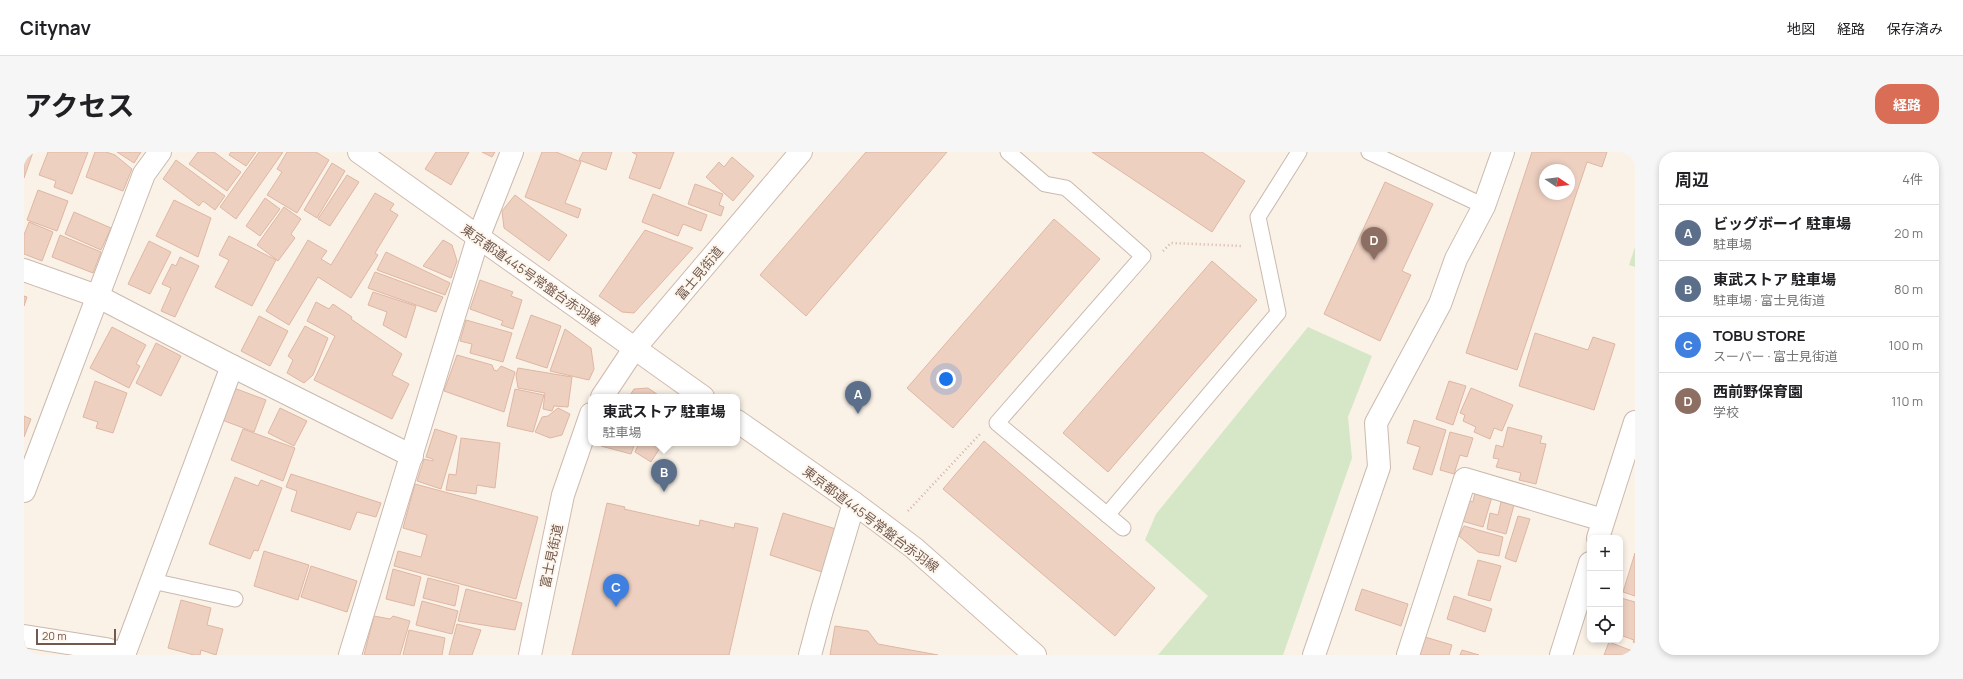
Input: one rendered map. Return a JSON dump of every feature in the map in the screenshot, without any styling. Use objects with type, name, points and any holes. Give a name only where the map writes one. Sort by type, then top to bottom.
[{"type":"street","points":[[24,492],[144,174],[160,152]]},
{"type":"street","name":"東京都道445号常盤台赤羽線","points":[[359,152],[699,394]]},
{"type":"street","points":[[350,655],[478,238],[512,152]]},
{"type":"street","name":"富士見街道","points":[[604,394],[634,349],[801,152]]},
{"type":"street","points":[[1314,655],[1380,467],[1376,423],[1440,304],[1456,259],[1484,206],[1503,152]]},
{"type":"street","points":[[24,270],[97,296],[232,366],[412,456]]},
{"type":"street","points":[[24,636],[106,649],[124,655],[232,366]]},
{"type":"street","points":[[1408,655],[1465,479],[1600,529],[1630,454],[1635,422]]},
{"type":"street","name":"富士見街道","points":[[530,655],[563,496],[588,423]]},
{"type":"street","name":"東京都道445号常盤台赤羽線","points":[[740,423],[854,503],[914,548],[1035,655]]},
{"type":"street","points":[[810,655],[854,503]]},
{"type":"street","points":[[1561,655],[1587,571]]},
{"type":"lane","points":[[1008,152],[1045,184],[1066,188],[1143,256],[997,423],[1123,528]]},
{"type":"lane","points":[[1107,515],[1278,313],[1258,217],[1299,152]]},
{"type":"lane","points":[[1368,152],[1484,206]]},
{"type":"lane","points":[[152,581],[235,598]]},
{"type":"path","points":[[1158,256],[1171,243],[1264,248]]},
{"type":"path","points":[[908,511],[976,437],[997,423]]},
{"type":"green space","points":[[1635,247],[1635,267],[1629,265]]},
{"type":"green space","points":[[1308,327],[1372,356],[1348,417],[1352,458],[1283,655],[1158,655],[1208,596],[1145,540],[1156,514]]},
{"type":"building","points":[[24,152],[33,152],[24,178]]},
{"type":"building","points":[[48,152],[88,152],[72,194],[54,187],[56,181],[39,175]]},
{"type":"building","points":[[95,152],[106,152],[115,155],[132,169],[123,191],[86,177]]},
{"type":"building","points":[[117,152],[141,152],[134,163]]},
{"type":"building","points":[[198,152],[214,152],[241,172],[227,191],[189,164]]},
{"type":"building","points":[[231,152],[256,152],[246,166],[229,155]]},
{"type":"building","points":[[259,152],[283,152],[236,219],[220,207]]},
{"type":"building","points":[[287,152],[316,152],[329,160],[297,213],[267,195],[282,172],[277,169]]},
{"type":"building","points":[[436,152],[469,152],[451,185],[425,169]]},
{"type":"building","points":[[482,152],[495,152],[492,157]]},
{"type":"building","points":[[542,152],[556,152],[581,162],[565,203],[581,209],[578,218],[525,197]]},
{"type":"building","points":[[583,152],[612,152],[606,170],[579,160]]},
{"type":"building","points":[[632,152],[674,152],[660,189],[629,178],[637,155]]},
{"type":"building","points":[[866,152],[947,152],[806,316],[760,275]]},
{"type":"building","points":[[1092,152],[1202,152],[1245,181],[1212,232]]},
{"type":"building","points":[[1532,152],[1607,152],[1602,167],[1587,162],[1575,198],[1575,164],[1539,164],[1539,200],[1574,200],[1517,370],[1466,353]]},
{"type":"building","points":[[732,157],[754,176],[733,201],[706,177],[719,162],[724,167]]},
{"type":"building","points":[[176,160],[225,196],[215,210],[203,201],[199,206],[163,179]]},
{"type":"building","points":[[332,163],[345,171],[317,218],[304,210]]},
{"type":"building","points":[[347,175],[359,182],[330,226],[318,219]]},
{"type":"building","points":[[1385,182],[1433,204],[1402,271],[1411,275],[1380,341],[1324,314]]},
{"type":"building","points":[[695,184],[723,194],[719,205],[724,207],[721,216],[688,204]]},
{"type":"building","points":[[38,190],[68,201],[57,231],[27,220]]},
{"type":"building","points":[[375,193],[394,204],[390,210],[398,215],[375,253],[378,255],[351,298],[318,277],[289,325],[266,311],[308,240],[327,251],[321,259],[331,265]]},
{"type":"building","points":[[653,194],[707,215],[701,231],[683,224],[678,236],[642,222]]},
{"type":"building","points":[[515,195],[567,235],[549,261],[504,228],[502,211]]},
{"type":"building","points":[[265,198],[280,209],[260,236],[246,226]]},
{"type":"building","points":[[174,200],[211,218],[198,257],[156,236]]},
{"type":"building","points":[[284,207],[301,219],[291,234],[295,238],[278,261],[257,245]]},
{"type":"building","points":[[74,212],[111,228],[101,250],[65,234]]},
{"type":"building","points":[[1054,219],[1100,259],[953,428],[907,388]]},
{"type":"building","points":[[29,222],[53,232],[42,261],[24,254],[24,235]]},
{"type":"building","points":[[645,230],[693,248],[634,313],[622,312],[599,296]]},
{"type":"building","points":[[60,235],[101,252],[93,273],[52,257]]},
{"type":"building","points":[[229,236],[276,260],[252,306],[215,287],[229,260],[219,255]]},
{"type":"building","points":[[443,240],[452,245],[457,261],[451,278],[423,266]]},
{"type":"building","points":[[149,241],[171,252],[150,294],[128,284]]},
{"type":"building","points":[[386,252],[450,283],[445,295],[377,270]]},
{"type":"building","points":[[180,257],[199,266],[175,317],[161,311],[171,288],[162,284],[172,264],[176,266]]},
{"type":"building","points":[[1212,261],[1257,300],[1108,472],[1063,433]]},
{"type":"building","points":[[375,272],[443,297],[436,312],[368,288]]},
{"type":"building","points":[[480,280],[513,292],[511,296],[522,300],[513,329],[501,325],[503,321],[470,309]]},
{"type":"building","points":[[373,292],[416,306],[406,338],[383,325],[387,312],[368,305]]},
{"type":"building","points":[[24,296],[27,297],[24,306]]},
{"type":"building","points":[[316,302],[329,309],[333,304],[352,317],[351,319],[402,354],[392,375],[409,384],[392,419],[314,380],[335,336],[307,321]]},
{"type":"building","points":[[531,315],[561,326],[547,368],[516,358]]},
{"type":"building","points":[[259,316],[288,331],[270,366],[241,351]]},
{"type":"building","points":[[466,320],[512,333],[503,362],[470,353],[472,344],[460,341]]},
{"type":"building","points":[[305,326],[328,338],[313,375],[304,383],[287,373],[293,360],[288,356]]},
{"type":"building","points":[[112,327],[146,345],[136,364],[140,366],[129,388],[90,368]]},
{"type":"building","points":[[565,329],[591,348],[594,369],[589,380],[550,371]]},
{"type":"building","points":[[1535,333],[1588,350],[1593,337],[1615,344],[1594,410],[1519,386]]},
{"type":"building","points":[[156,343],[181,356],[161,396],[136,383]]},
{"type":"building","points":[[457,355],[492,365],[494,370],[497,371],[501,366],[515,372],[504,412],[444,391]]},
{"type":"building","points":[[518,368],[572,377],[568,407],[554,406],[552,411],[543,409],[545,393],[518,388],[516,375]]},
{"type":"building","points":[[95,381],[127,393],[113,433],[96,428],[98,422],[83,417]]},
{"type":"building","points":[[1449,381],[1466,386],[1453,425],[1436,419]]},
{"type":"building","points":[[234,388],[266,400],[254,432],[222,420]]},
{"type":"building","points":[[648,388],[657,394],[631,394],[634,389]]},
{"type":"building","points":[[1471,388],[1513,405],[1502,431],[1494,428],[1490,439],[1474,432],[1476,427],[1463,421],[1465,415],[1460,413]]},
{"type":"building","points":[[515,389],[544,395],[533,432],[507,426]]},
{"type":"building","points":[[280,408],[307,421],[294,446],[268,433]]},
{"type":"building","points":[[558,408],[570,414],[562,435],[550,438],[535,432],[542,417],[548,416]]},
{"type":"building","points":[[24,416],[31,419],[24,437]]},
{"type":"building","points":[[1414,420],[1446,430],[1432,475],[1413,469],[1420,447],[1407,443]]},
{"type":"building","points":[[1508,427],[1542,436],[1540,443],[1546,444],[1536,484],[1519,480],[1521,473],[1496,467],[1499,459],[1493,458],[1496,445],[1503,447]]},
{"type":"building","points":[[243,429],[295,448],[283,481],[231,460]]},
{"type":"building","points":[[435,429],[457,436],[441,489],[417,481],[424,459],[433,461],[433,459],[426,457]]},
{"type":"building","points":[[1450,432],[1473,438],[1467,457],[1460,455],[1454,474],[1440,470]]},
{"type":"building","points":[[461,438],[500,443],[495,488],[477,485],[476,494],[446,490],[449,474],[456,475]]},
{"type":"building","points":[[984,441],[1155,588],[1115,636],[943,489]]},
{"type":"building","points":[[601,446],[634,446],[631,454]]},
{"type":"building","points":[[638,446],[661,446],[651,462],[635,452]]},
{"type":"building","points":[[291,474],[381,503],[376,517],[357,512],[350,530],[291,511],[297,491],[286,487]]},
{"type":"building","points":[[235,477],[258,486],[261,480],[282,488],[258,551],[254,550],[250,559],[209,544]]},
{"type":"building","points":[[415,484],[538,517],[516,599],[394,566],[398,551],[421,557],[427,535],[403,528]]},
{"type":"building","points":[[1475,492],[1492,497],[1483,527],[1462,521],[1468,500],[1473,502]]},
{"type":"building","points":[[1501,502],[1514,505],[1506,534],[1487,529],[1490,513],[1498,515]]},
{"type":"building","points":[[607,503],[625,507],[624,509],[699,526],[700,520],[734,528],[735,523],[758,528],[729,655],[572,655]]},
{"type":"building","points":[[783,513],[836,529],[822,572],[770,555]]},
{"type":"building","points":[[1518,516],[1530,519],[1516,562],[1505,558]]},
{"type":"building","points":[[1464,526],[1503,537],[1499,556],[1478,552],[1459,536]]},
{"type":"building","points":[[264,551],[309,565],[298,600],[254,586]]},
{"type":"building","points":[[1635,553],[1635,596],[1623,592]]},
{"type":"building","points":[[1478,560],[1501,566],[1490,601],[1468,595]]},
{"type":"building","points":[[311,566],[357,581],[347,612],[301,597]]},
{"type":"building","points":[[393,569],[421,577],[414,606],[386,599]]},
{"type":"building","points":[[428,578],[459,586],[455,606],[423,598]]},
{"type":"building","points":[[466,589],[522,603],[515,630],[458,621]]},
{"type":"building","points":[[1362,589],[1408,604],[1401,626],[1355,610]]},
{"type":"building","points":[[1454,596],[1492,609],[1485,632],[1447,619]]},
{"type":"building","points":[[1623,599],[1635,602],[1635,643],[1633,642],[1634,640],[1623,636]]},
{"type":"building","points":[[181,600],[211,608],[207,625],[223,629],[216,655],[201,650],[200,655],[194,655],[168,648]]},
{"type":"building","points":[[422,601],[458,611],[452,634],[416,625]]},
{"type":"building","points":[[374,616],[390,619],[393,616],[410,621],[400,655],[364,655]]},
{"type":"building","points":[[457,624],[481,630],[472,655],[449,655]]},
{"type":"building","points":[[835,626],[868,631],[878,644],[938,655],[830,655]]},
{"type":"building","points":[[409,630],[445,638],[442,655],[403,655]]},
{"type":"building","points":[[1425,637],[1452,645],[1449,655],[1419,655]]},
{"type":"building","points":[[1609,643],[1635,652],[1635,655],[1604,655]]},
{"type":"building","points":[[1462,650],[1479,655],[1460,655]]},
{"type":"place","name":"西前野保育園","points":[[1374,260]]},
{"type":"place","name":"ビッグボーイ 駐車場","points":[[858,414]]},
{"type":"place","name":"東武ストア 駐車場","points":[[664,492]]},
{"type":"place","name":"TOBU STORE","points":[[616,607]]}]
